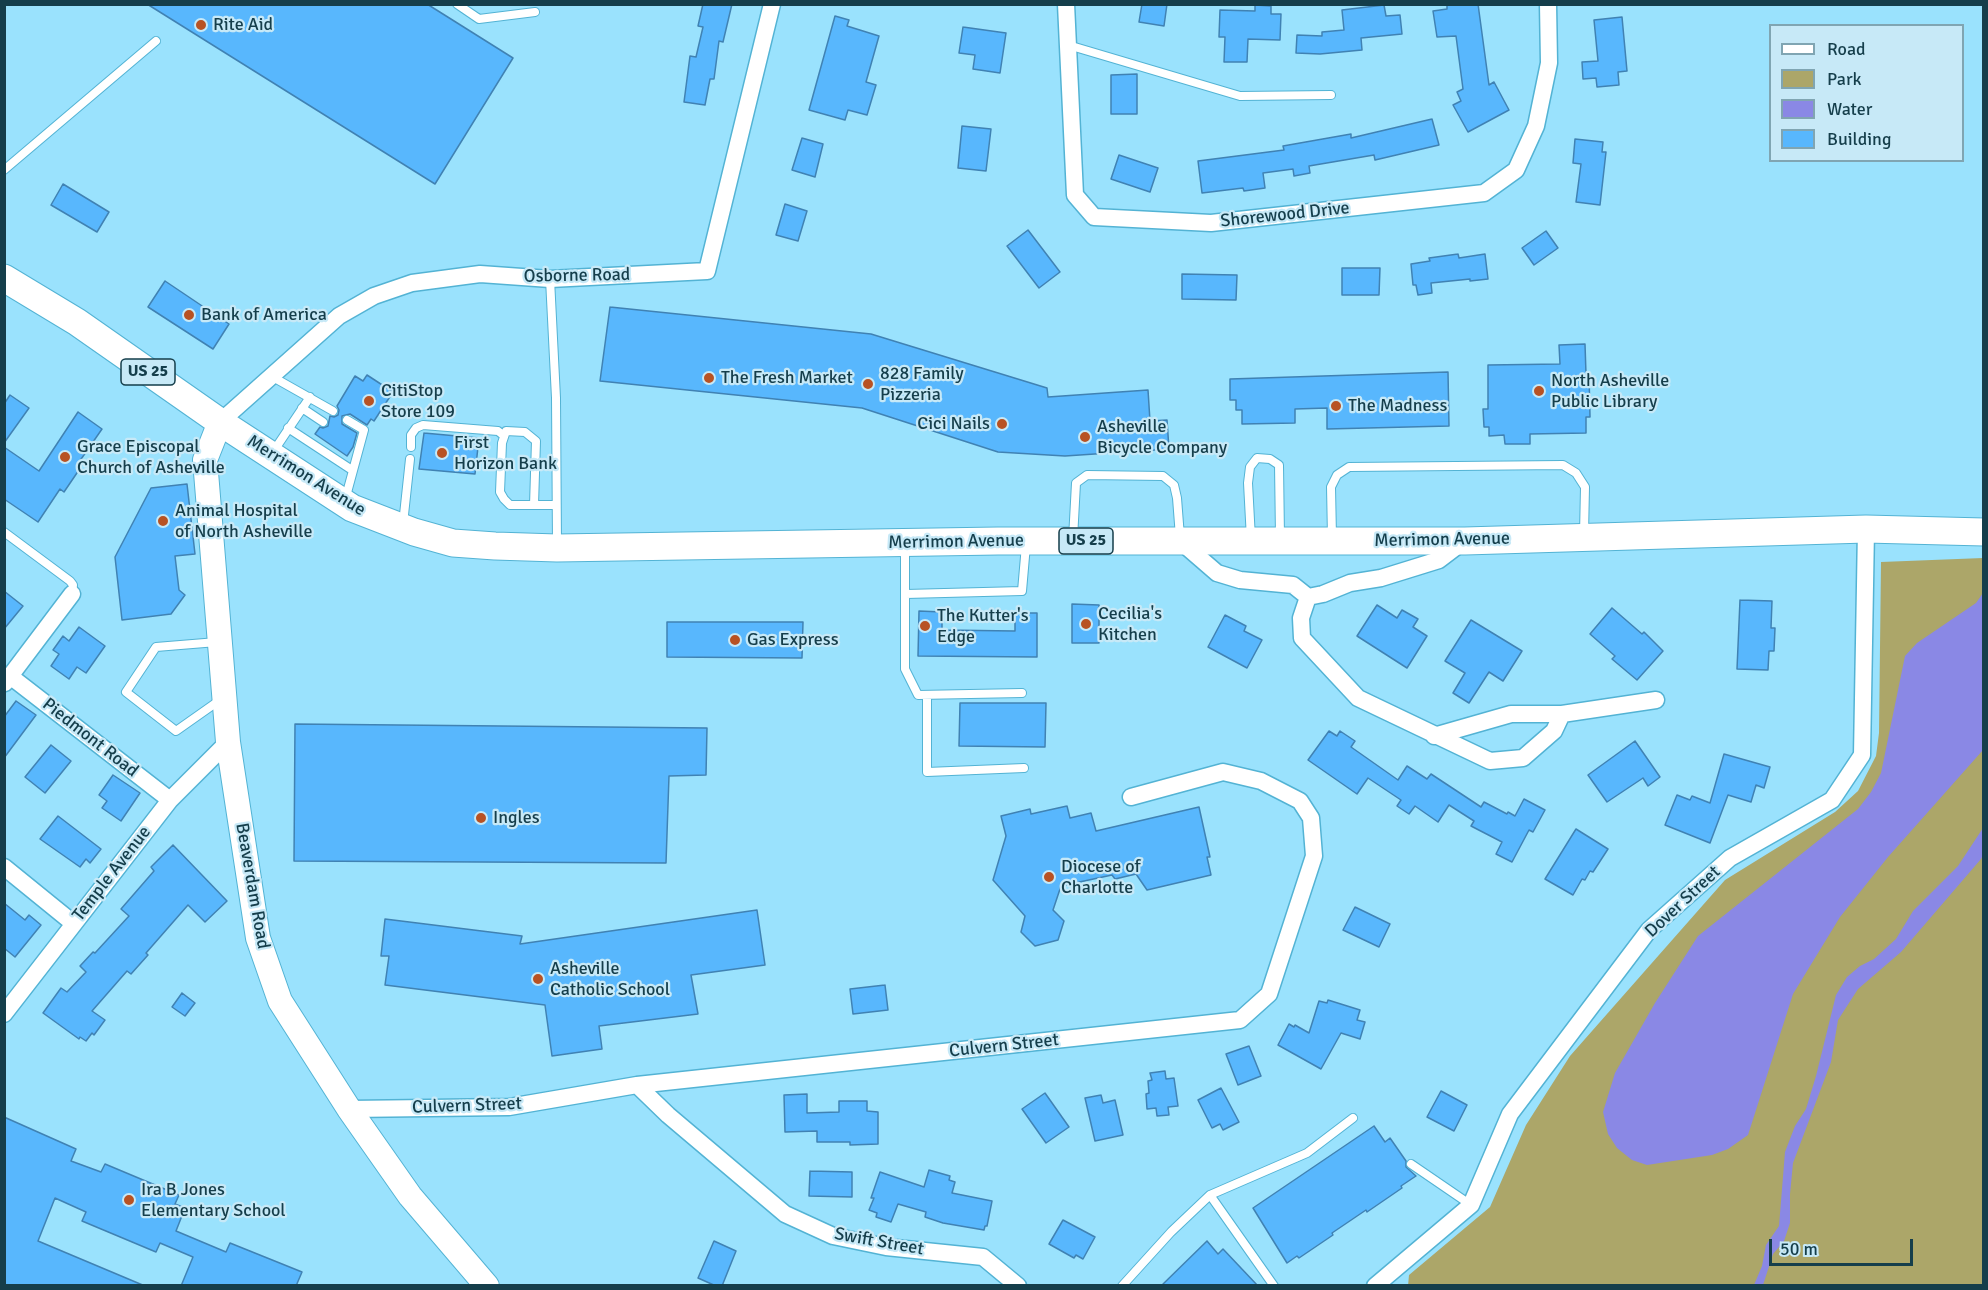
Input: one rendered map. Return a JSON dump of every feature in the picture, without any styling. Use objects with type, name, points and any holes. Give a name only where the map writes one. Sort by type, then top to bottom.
[{"type":"main road","name":"Merrimon Avenue","points":[[4,278],[76,322],[220,422],[344,503],[402,528],[453,543],[557,548],[1026,541],[1465,541],[1866,529],[1983,532]]},
{"type":"street","name":"Osborne Road","points":[[220,422],[270,375],[339,316],[374,297],[412,283],[480,274],[550,279],[707,271],[772,4]]},
{"type":"street","name":"Shorewood Drive","points":[[1066,4],[1075,195],[1094,217],[1210,223],[1484,192],[1516,170],[1536,126],[1549,63],[1548,4]]},
{"type":"street","name":"Beaverdam Road","points":[[220,422],[205,459],[228,742],[258,938],[280,1001],[349,1109],[410,1196],[487,1286]]},
{"type":"street","name":"Dover Street","points":[[1375,1286],[1470,1205],[1510,1114],[1650,930],[1731,858],[1832,800],[1862,755],[1866,529]]},
{"type":"street","points":[[1180,541],[1217,573],[1240,580],[1293,585],[1308,597],[1323,594],[1350,583],[1381,578],[1439,560],[1465,541]]},
{"type":"street","points":[[7,680],[72,594]]},
{"type":"street","points":[[1308,597],[1301,618],[1302,638],[1358,698],[1434,736],[1490,761],[1523,758],[1554,731],[1562,714]]},
{"type":"street","name":"Piedmont Road","points":[[7,680],[170,800]]},
{"type":"street","points":[[1434,736],[1511,714],[1562,714],[1656,699]]},
{"type":"street","name":"Temple Avenue","points":[[4,1014],[170,800],[228,742]]},
{"type":"street","name":"Culvern Street","points":[[349,1109],[509,1107],[637,1085],[1240,1020],[1269,994],[1314,856],[1311,818],[1300,801],[1261,781],[1223,772],[1131,797]]},
{"type":"street","points":[[4,867],[73,923]]},
{"type":"street","name":"Swift Street","points":[[637,1085],[668,1116],[785,1214],[833,1236],[886,1247],[983,1257],[1018,1286]]},
{"type":"lane","points":[[457,4],[479,19],[535,12]]},
{"type":"lane","points":[[4,170],[156,41]]},
{"type":"lane","points":[[1068,45],[1240,96],[1331,95]]},
{"type":"lane","points":[[550,279],[556,398],[557,548]]},
{"type":"lane","points":[[270,375],[333,411]]},
{"type":"lane","points":[[271,456],[310,397]]},
{"type":"lane","points":[[302,408],[323,422]]},
{"type":"lane","points":[[344,503],[357,445],[364,430],[347,420]]},
{"type":"lane","points":[[411,447],[411,435],[416,428],[423,425],[498,431],[503,435]]},
{"type":"lane","points":[[288,428],[352,470]]},
{"type":"lane","points":[[534,505],[536,441],[525,432],[506,430],[503,435],[500,492],[510,505],[534,505],[556,505]]},
{"type":"lane","points":[[1251,541],[1248,483],[1250,468],[1257,458],[1270,459],[1279,465],[1280,541]]},
{"type":"lane","points":[[402,528],[410,459]]},
{"type":"lane","points":[[1332,541],[1331,487],[1336,476],[1349,467],[1563,465],[1576,473],[1585,486],[1584,537]]},
{"type":"lane","points":[[1073,541],[1076,483],[1087,475],[1163,476],[1174,485],[1180,541]]},
{"type":"lane","points":[[4,532],[70,581],[73,585],[72,594]]},
{"type":"lane","points":[[906,594],[1022,591],[1026,541]]},
{"type":"lane","points":[[905,542],[905,669],[918,696],[1022,693]]},
{"type":"lane","points":[[221,642],[156,647],[126,692],[176,731],[225,697]]},
{"type":"lane","points":[[927,695],[927,772],[1024,768]]},
{"type":"lane","points":[[1122,1286],[1171,1232],[1210,1195],[1307,1153],[1353,1118]]},
{"type":"lane","points":[[1411,1164],[1470,1205]]},
{"type":"lane","points":[[1210,1195],[1274,1286]]},
{"type":"green space","points":[[1983,558],[1983,1285],[1408,1286],[1409,1275],[1490,1207],[1526,1125],[1570,1056],[1725,880],[1835,812],[1858,791],[1876,756],[1879,733],[1881,562]]},
{"type":"water","points":[[1983,593],[1983,750],[1888,857],[1840,917],[1793,994],[1748,1135],[1728,1149],[1712,1155],[1647,1165],[1632,1160],[1617,1148],[1608,1134],[1603,1112],[1615,1073],[1655,1003],[1698,936],[1858,809],[1871,792],[1881,773],[1905,656],[1917,643],[1976,603]]},
{"type":"water","points":[[1983,828],[1981,859],[1901,952],[1858,989],[1838,1020],[1831,1062],[1793,1163],[1790,1223],[1784,1241],[1773,1254],[1763,1285],[1754,1285],[1762,1266],[1766,1245],[1779,1226],[1785,1152],[1795,1126],[1806,1109],[1836,995],[1847,977],[1860,966],[1874,959],[1896,939],[1913,911],[1958,866]]},
{"type":"building","points":[[147,4],[427,4],[513,58],[435,184]]},
{"type":"building","points":[[703,4],[732,4],[723,42],[719,41],[714,79],[710,79],[705,105],[684,102],[690,56],[696,57],[703,27],[698,26]]},
{"type":"building","points":[[1142,4],[1167,4],[1164,26],[1139,22]]},
{"type":"building","points":[[1447,4],[1478,4],[1489,85],[1494,82],[1509,110],[1468,132],[1453,105],[1461,101],[1457,92],[1463,89],[1456,36],[1437,37],[1433,11],[1447,9]]},
{"type":"building","points":[[1255,5],[1271,6],[1271,14],[1281,14],[1280,40],[1248,39],[1247,62],[1224,62],[1225,37],[1219,37],[1220,10],[1255,11]]},
{"type":"building","points":[[1384,5],[1386,16],[1400,15],[1402,34],[1361,38],[1362,50],[1320,54],[1296,53],[1297,35],[1322,36],[1322,32],[1344,30],[1342,10]]},
{"type":"building","points":[[835,16],[849,20],[847,26],[879,36],[866,82],[876,85],[867,115],[848,110],[845,120],[809,110]]},
{"type":"building","points":[[1622,17],[1627,71],[1618,72],[1619,85],[1597,87],[1596,78],[1583,79],[1582,62],[1598,61],[1594,20]]},
{"type":"building","points":[[963,27],[1006,33],[1000,73],[973,69],[975,55],[959,53]]},
{"type":"building","points":[[1137,74],[1137,114],[1111,114],[1111,75]]},
{"type":"building","points":[[1432,119],[1439,145],[1375,160],[1374,155],[1309,166],[1310,173],[1294,176],[1293,169],[1263,173],[1265,188],[1202,193],[1198,161],[1284,150],[1283,146],[1351,134],[1351,138]]},
{"type":"building","points":[[962,126],[991,129],[986,171],[958,168]]},
{"type":"building","points":[[802,138],[823,144],[815,177],[792,170]]},
{"type":"building","points":[[1575,139],[1603,142],[1602,152],[1606,152],[1600,205],[1576,202],[1581,164],[1573,163]]},
{"type":"building","points":[[1119,155],[1158,168],[1150,192],[1111,179]]},
{"type":"building","points":[[63,184],[109,212],[97,232],[51,205]]},
{"type":"building","points":[[785,204],[807,211],[798,241],[776,235]]},
{"type":"building","points":[[1028,230],[1060,272],[1039,288],[1007,246]]},
{"type":"building","points":[[1546,231],[1558,248],[1534,265],[1522,248]]},
{"type":"building","points":[[1458,254],[1459,258],[1485,254],[1488,279],[1431,283],[1432,293],[1418,295],[1416,285],[1413,285],[1411,264],[1430,261],[1429,258]]},
{"type":"building","points":[[1342,268],[1380,268],[1379,295],[1342,295]]},
{"type":"building","points":[[1182,274],[1237,275],[1236,300],[1182,299]]},
{"type":"building","name":"Bank of America","points":[[165,281],[229,324],[213,349],[148,307]]},
{"type":"building","points":[[610,307],[871,334],[1047,388],[1048,397],[1148,390],[1150,421],[1167,420],[1169,449],[1065,456],[998,452],[862,408],[600,381]]},
{"type":"building","name":"North Asheville Public Library","points":[[1585,344],[1586,374],[1589,374],[1590,417],[1586,417],[1586,433],[1530,434],[1530,444],[1505,444],[1504,435],[1489,436],[1489,427],[1484,427],[1483,409],[1488,409],[1488,365],[1560,364],[1559,345]]},
{"type":"building","points":[[1448,372],[1449,426],[1327,429],[1327,408],[1295,409],[1295,423],[1242,424],[1242,410],[1236,410],[1236,400],[1230,400],[1230,379]]},
{"type":"building","points":[[367,375],[393,392],[374,421],[371,419],[367,425],[350,414],[342,416],[342,424],[357,433],[353,447],[347,456],[315,434],[320,427],[328,426],[330,416],[338,415],[337,406],[355,376],[363,381]]},
{"type":"building","points":[[10,395],[29,408],[4,443],[4,404]]},
{"type":"building","name":"Grace Episcopal Church of Asheville","points":[[78,412],[102,429],[77,465],[81,467],[64,492],[60,489],[38,522],[4,499],[4,447],[39,471]]},
{"type":"building","name":"First Horizon Bank","points":[[424,433],[479,438],[475,474],[419,469]]},
{"type":"building","name":"Animal Hospital of North Asheville","points":[[187,484],[195,554],[175,556],[179,590],[185,595],[171,614],[122,620],[115,557],[151,488]]},
{"type":"building","points":[[4,591],[23,606],[4,629]]},
{"type":"building","points":[[1740,600],[1772,601],[1771,628],[1775,628],[1774,651],[1769,651],[1768,670],[1737,669]]},
{"type":"building","name":"Cecilia's Kitchen","points":[[1072,604],[1099,605],[1099,643],[1072,643]]},
{"type":"building","points":[[1377,605],[1397,618],[1402,610],[1418,619],[1413,627],[1427,636],[1407,668],[1357,636]]},
{"type":"building","points":[[1612,608],[1642,634],[1644,632],[1663,651],[1637,680],[1612,659],[1615,656],[1590,634]]},
{"type":"building","points":[[919,611],[942,612],[942,630],[1015,631],[1015,613],[1037,613],[1037,657],[918,656]]},
{"type":"building","points":[[1225,615],[1246,626],[1244,631],[1262,640],[1247,668],[1208,647]]},
{"type":"building","points":[[1471,620],[1522,651],[1503,681],[1489,672],[1469,703],[1453,693],[1465,673],[1445,661]]},
{"type":"building","name":"Gas Express","points":[[667,622],[803,622],[802,658],[667,657]]},
{"type":"building","points":[[79,627],[105,646],[86,673],[77,667],[69,679],[51,666],[59,654],[53,650],[63,636],[69,641]]},
{"type":"building","points":[[16,701],[36,715],[4,758],[4,717]]},
{"type":"building","points":[[960,703],[1046,703],[1045,747],[959,746]]},
{"type":"building","name":"Ingles","points":[[295,724],[707,728],[706,775],[669,776],[666,863],[294,861]]},
{"type":"building","points":[[1329,731],[1337,736],[1340,731],[1355,741],[1351,747],[1398,780],[1407,766],[1427,779],[1431,774],[1481,807],[1484,802],[1515,816],[1524,799],[1545,810],[1533,832],[1529,830],[1512,862],[1496,854],[1502,842],[1471,826],[1474,821],[1449,805],[1438,822],[1415,806],[1409,814],[1397,806],[1401,800],[1368,778],[1357,794],[1308,760]]},
{"type":"building","points":[[1635,741],[1660,777],[1648,786],[1643,778],[1607,802],[1588,775]]},
{"type":"building","points":[[51,745],[71,761],[45,793],[25,777]]},
{"type":"building","points":[[1724,754],[1770,767],[1764,788],[1756,785],[1751,802],[1728,795],[1710,843],[1665,825],[1677,795],[1690,800],[1692,796],[1710,803]]},
{"type":"building","points":[[113,775],[140,793],[121,821],[102,808],[107,801],[99,795]]},
{"type":"building","name":"Diocese of Charlotte","points":[[1067,806],[1070,818],[1091,813],[1096,831],[1199,807],[1210,857],[1207,857],[1211,875],[1147,890],[1136,874],[1115,879],[1112,875],[1061,886],[1053,910],[1064,921],[1058,940],[1035,946],[1021,932],[1025,916],[993,880],[1006,836],[1001,816],[1030,809],[1031,814]]},
{"type":"building","points":[[58,816],[101,849],[90,863],[86,859],[80,867],[40,839]]},
{"type":"building","points":[[1576,829],[1608,849],[1593,872],[1590,871],[1585,880],[1582,879],[1573,895],[1545,879]]},
{"type":"building","points":[[173,845],[227,901],[205,922],[188,905],[146,953],[148,955],[131,974],[127,971],[92,1011],[105,1020],[94,1035],[92,1033],[86,1041],[80,1037],[79,1039],[43,1013],[61,988],[67,992],[86,972],[80,966],[129,916],[121,909],[154,871],[151,867]]},
{"type":"building","points":[[4,903],[25,920],[29,915],[41,925],[15,957],[4,948]]},
{"type":"building","points":[[1355,907],[1390,924],[1379,947],[1343,930]]},
{"type":"building","name":"Asheville Catholic School","points":[[757,910],[765,965],[691,975],[698,1014],[599,1026],[602,1049],[552,1056],[545,1005],[385,985],[389,956],[381,956],[385,919],[522,936],[520,944]]},
{"type":"building","points":[[885,985],[888,1010],[853,1014],[850,989]]},
{"type":"building","points":[[182,993],[195,1003],[185,1016],[172,1007]]},
{"type":"building","points":[[1328,1000],[1360,1010],[1357,1020],[1365,1022],[1360,1039],[1341,1033],[1321,1069],[1278,1045],[1289,1024],[1309,1033],[1319,1001],[1327,1003]]},
{"type":"building","points":[[1249,1046],[1261,1076],[1238,1085],[1226,1054]]},
{"type":"building","points":[[1165,1071],[1166,1079],[1174,1078],[1178,1106],[1168,1107],[1169,1115],[1157,1116],[1156,1108],[1147,1109],[1148,1081],[1152,1080],[1150,1073]]},
{"type":"building","points":[[1221,1088],[1239,1122],[1223,1130],[1220,1124],[1212,1128],[1198,1100]]},
{"type":"building","points":[[1441,1091],[1467,1105],[1454,1131],[1427,1117]]},
{"type":"building","points":[[1045,1093],[1069,1127],[1046,1143],[1022,1109]]},
{"type":"building","points":[[807,1094],[807,1113],[839,1112],[839,1101],[867,1101],[867,1111],[878,1112],[878,1144],[850,1145],[850,1142],[817,1142],[817,1131],[785,1132],[784,1095]]},
{"type":"building","points":[[1101,1095],[1103,1103],[1115,1100],[1123,1135],[1095,1141],[1085,1098]]},
{"type":"building","name":"Ira B Jones Elementary School","points":[[4,1117],[76,1149],[71,1161],[101,1172],[105,1164],[179,1195],[175,1204],[185,1208],[176,1231],[226,1252],[230,1243],[302,1272],[296,1286],[181,1286],[193,1257],[160,1243],[156,1252],[82,1221],[86,1212],[55,1198],[38,1241],[145,1286],[4,1286]]},
{"type":"building","points":[[1374,1126],[1385,1142],[1390,1138],[1406,1161],[1406,1167],[1416,1176],[1299,1258],[1297,1256],[1287,1263],[1253,1208]]},
{"type":"building","points":[[929,1170],[950,1176],[949,1180],[955,1182],[952,1193],[992,1201],[987,1226],[984,1230],[943,1223],[925,1217],[926,1212],[898,1204],[891,1222],[876,1217],[877,1213],[869,1210],[880,1172],[924,1187]]},
{"type":"building","points":[[810,1171],[852,1172],[852,1197],[809,1196]]},
{"type":"building","points":[[1063,1220],[1095,1237],[1083,1259],[1076,1255],[1074,1258],[1049,1244]]},
{"type":"building","points":[[714,1241],[736,1251],[722,1286],[716,1286],[698,1278]]},
{"type":"building","points":[[1207,1241],[1218,1254],[1223,1249],[1258,1286],[1161,1286]]},
{"type":"place","name":"Rite Aid","points":[[201,25]]},
{"type":"place","name":"Bank of America","points":[[189,315]]},
{"type":"place","name":"The Fresh Market","points":[[709,378]]},
{"type":"place","name":"828 Family Pizzeria","points":[[868,384]]},
{"type":"place","name":"North Asheville Public Library","points":[[1539,391]]},
{"type":"place","name":"CitiStop Store 109","points":[[369,401]]},
{"type":"place","name":"The Madness","points":[[1336,406]]},
{"type":"place","name":"Cici Nails","points":[[1002,424]]},
{"type":"place","name":"Asheville Bicycle Company","points":[[1085,437]]},
{"type":"place","name":"First Horizon Bank","points":[[442,453]]},
{"type":"place","name":"Grace Episcopal Church of Asheville","points":[[65,457]]},
{"type":"place","name":"Animal Hospital of North Asheville","points":[[163,521]]},
{"type":"place","name":"Cecilia's Kitchen","points":[[1086,624]]},
{"type":"place","name":"The Kutter's Edge","points":[[925,626]]},
{"type":"place","name":"Gas Express","points":[[735,640]]},
{"type":"place","name":"Ingles","points":[[481,818]]},
{"type":"place","name":"Diocese of Charlotte","points":[[1049,877]]},
{"type":"place","name":"Asheville Catholic School","points":[[538,979]]},
{"type":"place","name":"Ira B Jones Elementary School","points":[[129,1200]]}]
